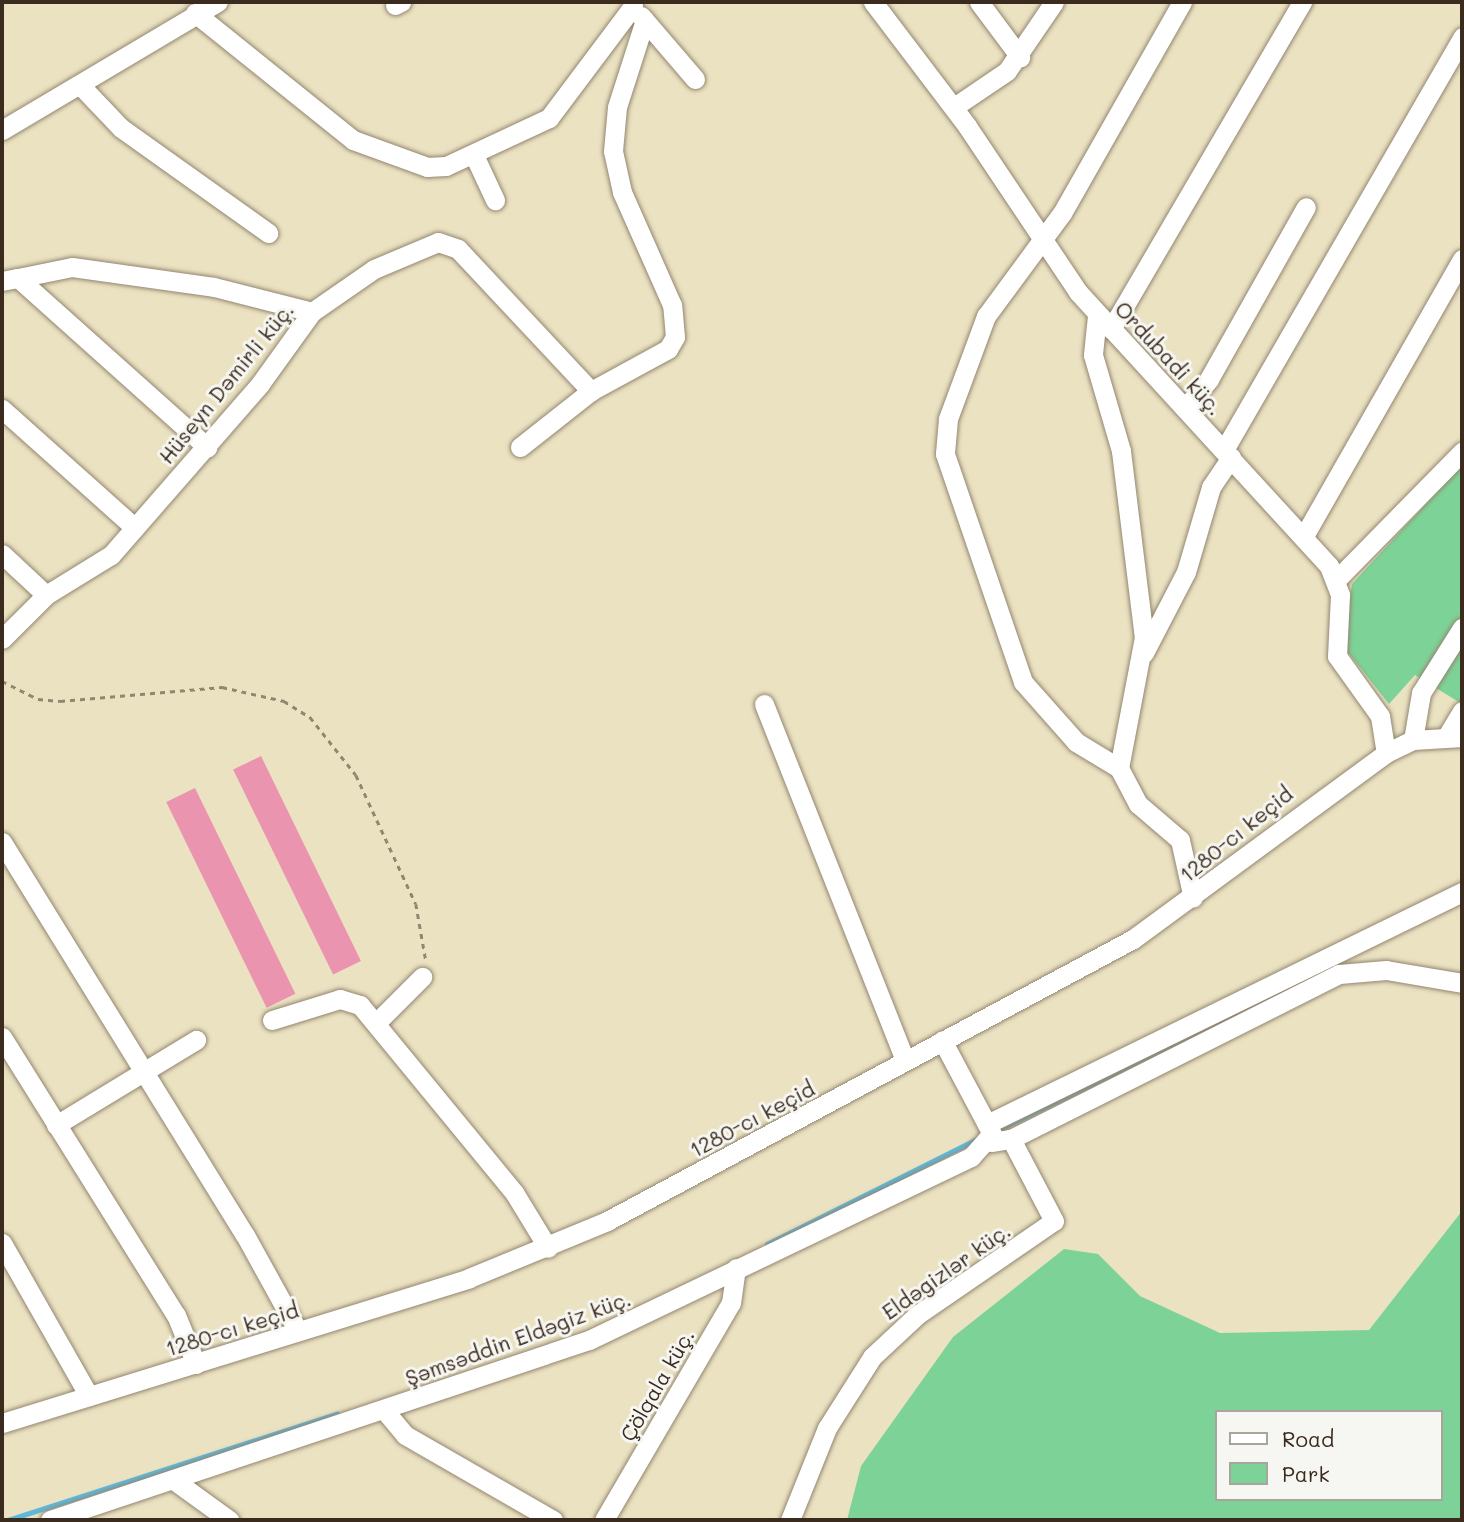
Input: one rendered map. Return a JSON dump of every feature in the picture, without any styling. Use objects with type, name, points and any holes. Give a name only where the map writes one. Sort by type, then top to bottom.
[{"type":"street","points":[[2,130],[81,86],[195,13],[218,2]]},
{"type":"street","name":"Ordubadi küç.","points":[[873,2],[954,107],[1041,239],[1104,323],[1304,536],[1336,580]]},
{"type":"street","points":[[979,2],[1020,57]]},
{"type":"street","points":[[954,107],[1020,57],[1054,2]]},
{"type":"street","points":[[1182,2],[1062,213],[1041,239],[973,342],[948,419],[945,454],[1023,682],[1076,742],[1119,768],[1138,804],[1180,840],[1193,898]]},
{"type":"street","points":[[1119,768],[1142,657],[1121,451],[1093,355],[1104,323],[1302,2]]},
{"type":"street","points":[[195,13],[353,140],[427,167],[474,155],[549,118],[636,9]]},
{"type":"street","points":[[636,9],[695,79]]},
{"type":"street","points":[[520,447],[591,391],[668,349],[675,337],[672,305],[622,192],[613,151],[617,107],[636,9]]},
{"type":"street","points":[[1142,657],[1171,606],[1211,487],[1228,453],[1462,37]]},
{"type":"street","points":[[81,86],[121,128],[268,233]]},
{"type":"street","points":[[474,155],[495,200]]},
{"type":"street","points":[[1185,408],[1209,379],[1306,206]]},
{"type":"street","name":"Hüseyn Dəmirli küç.","points":[[2,639],[46,595],[111,555],[207,447],[312,312],[374,269],[449,242],[591,391]]},
{"type":"street","points":[[1304,536],[1462,258]]},
{"type":"street","points":[[10,280],[72,267],[214,287],[312,312]]},
{"type":"street","points":[[10,280],[207,447]]},
{"type":"street","points":[[2,409],[135,528]]},
{"type":"street","points":[[1385,753],[1377,709],[1337,656],[1336,580],[1462,452]]},
{"type":"street","points":[[2,554],[46,595]]},
{"type":"street","points":[[1413,740],[1421,693],[1462,628]]},
{"type":"street","points":[[764,704],[905,1060]]},
{"type":"street","points":[[1455,736],[1462,711]]},
{"type":"street","name":"1280-cı keçid","points":[[2,1423],[197,1364],[548,1248],[1133,939],[1193,898],[1314,800],[1385,753],[1413,740],[1455,736]]},
{"type":"street","points":[[2,842],[145,1072],[298,1331]]},
{"type":"street","points":[[996,1135],[1462,892]]},
{"type":"street","points":[[996,1135],[1339,974],[1386,970],[1462,983]]},
{"type":"street","points":[[377,1022],[422,977]]},
{"type":"street","points":[[272,1020],[340,999],[351,1000],[377,1022],[515,1194],[548,1248]]},
{"type":"street","points":[[2,1037],[176,1315],[197,1364]]},
{"type":"street","points":[[56,1125],[196,1040]]},
{"type":"street","points":[[942,1040],[996,1135]]},
{"type":"street","name":"Şəmsəddin Eldəgiz küç.","points":[[50,1520],[385,1411],[589,1340],[996,1135]]},
{"type":"street","name":"Eldəgizlər küç.","points":[[790,1520],[827,1427],[872,1357],[917,1315],[1054,1221],[996,1135]]},
{"type":"street","points":[[2,1243],[89,1396]]},
{"type":"street","name":"Çölqala küç.","points":[[604,1520],[731,1303],[736,1268]]},
{"type":"street","points":[[385,1411],[405,1435],[553,1520]]},
{"type":"street","points":[[174,1481],[229,1520]]},
{"type":"path","points":[[2,681],[38,699],[60,701],[222,687],[284,701],[310,717],[356,775],[416,904],[426,961],[422,977]]},
{"type":"green space","points":[[1462,465],[1462,704],[1415,675],[1389,704],[1343,646],[1352,584]]},
{"type":"green space","points":[[1462,1211],[1462,1520],[847,1520],[861,1466],[953,1337],[1064,1249],[1098,1254],[1140,1296],[1220,1333],[1369,1330]]},
{"type":"building","points":[[261,756],[361,961],[333,975],[233,770]]},
{"type":"building","points":[[195,788],[295,994],[267,1008],[166,802]]},
{"type":"waterway","points":[[1000,1129],[1235,1014]]},
{"type":"waterway","points":[[767,1244],[975,1140]]},
{"type":"waterway","points":[[8,1520],[337,1414]]}]
